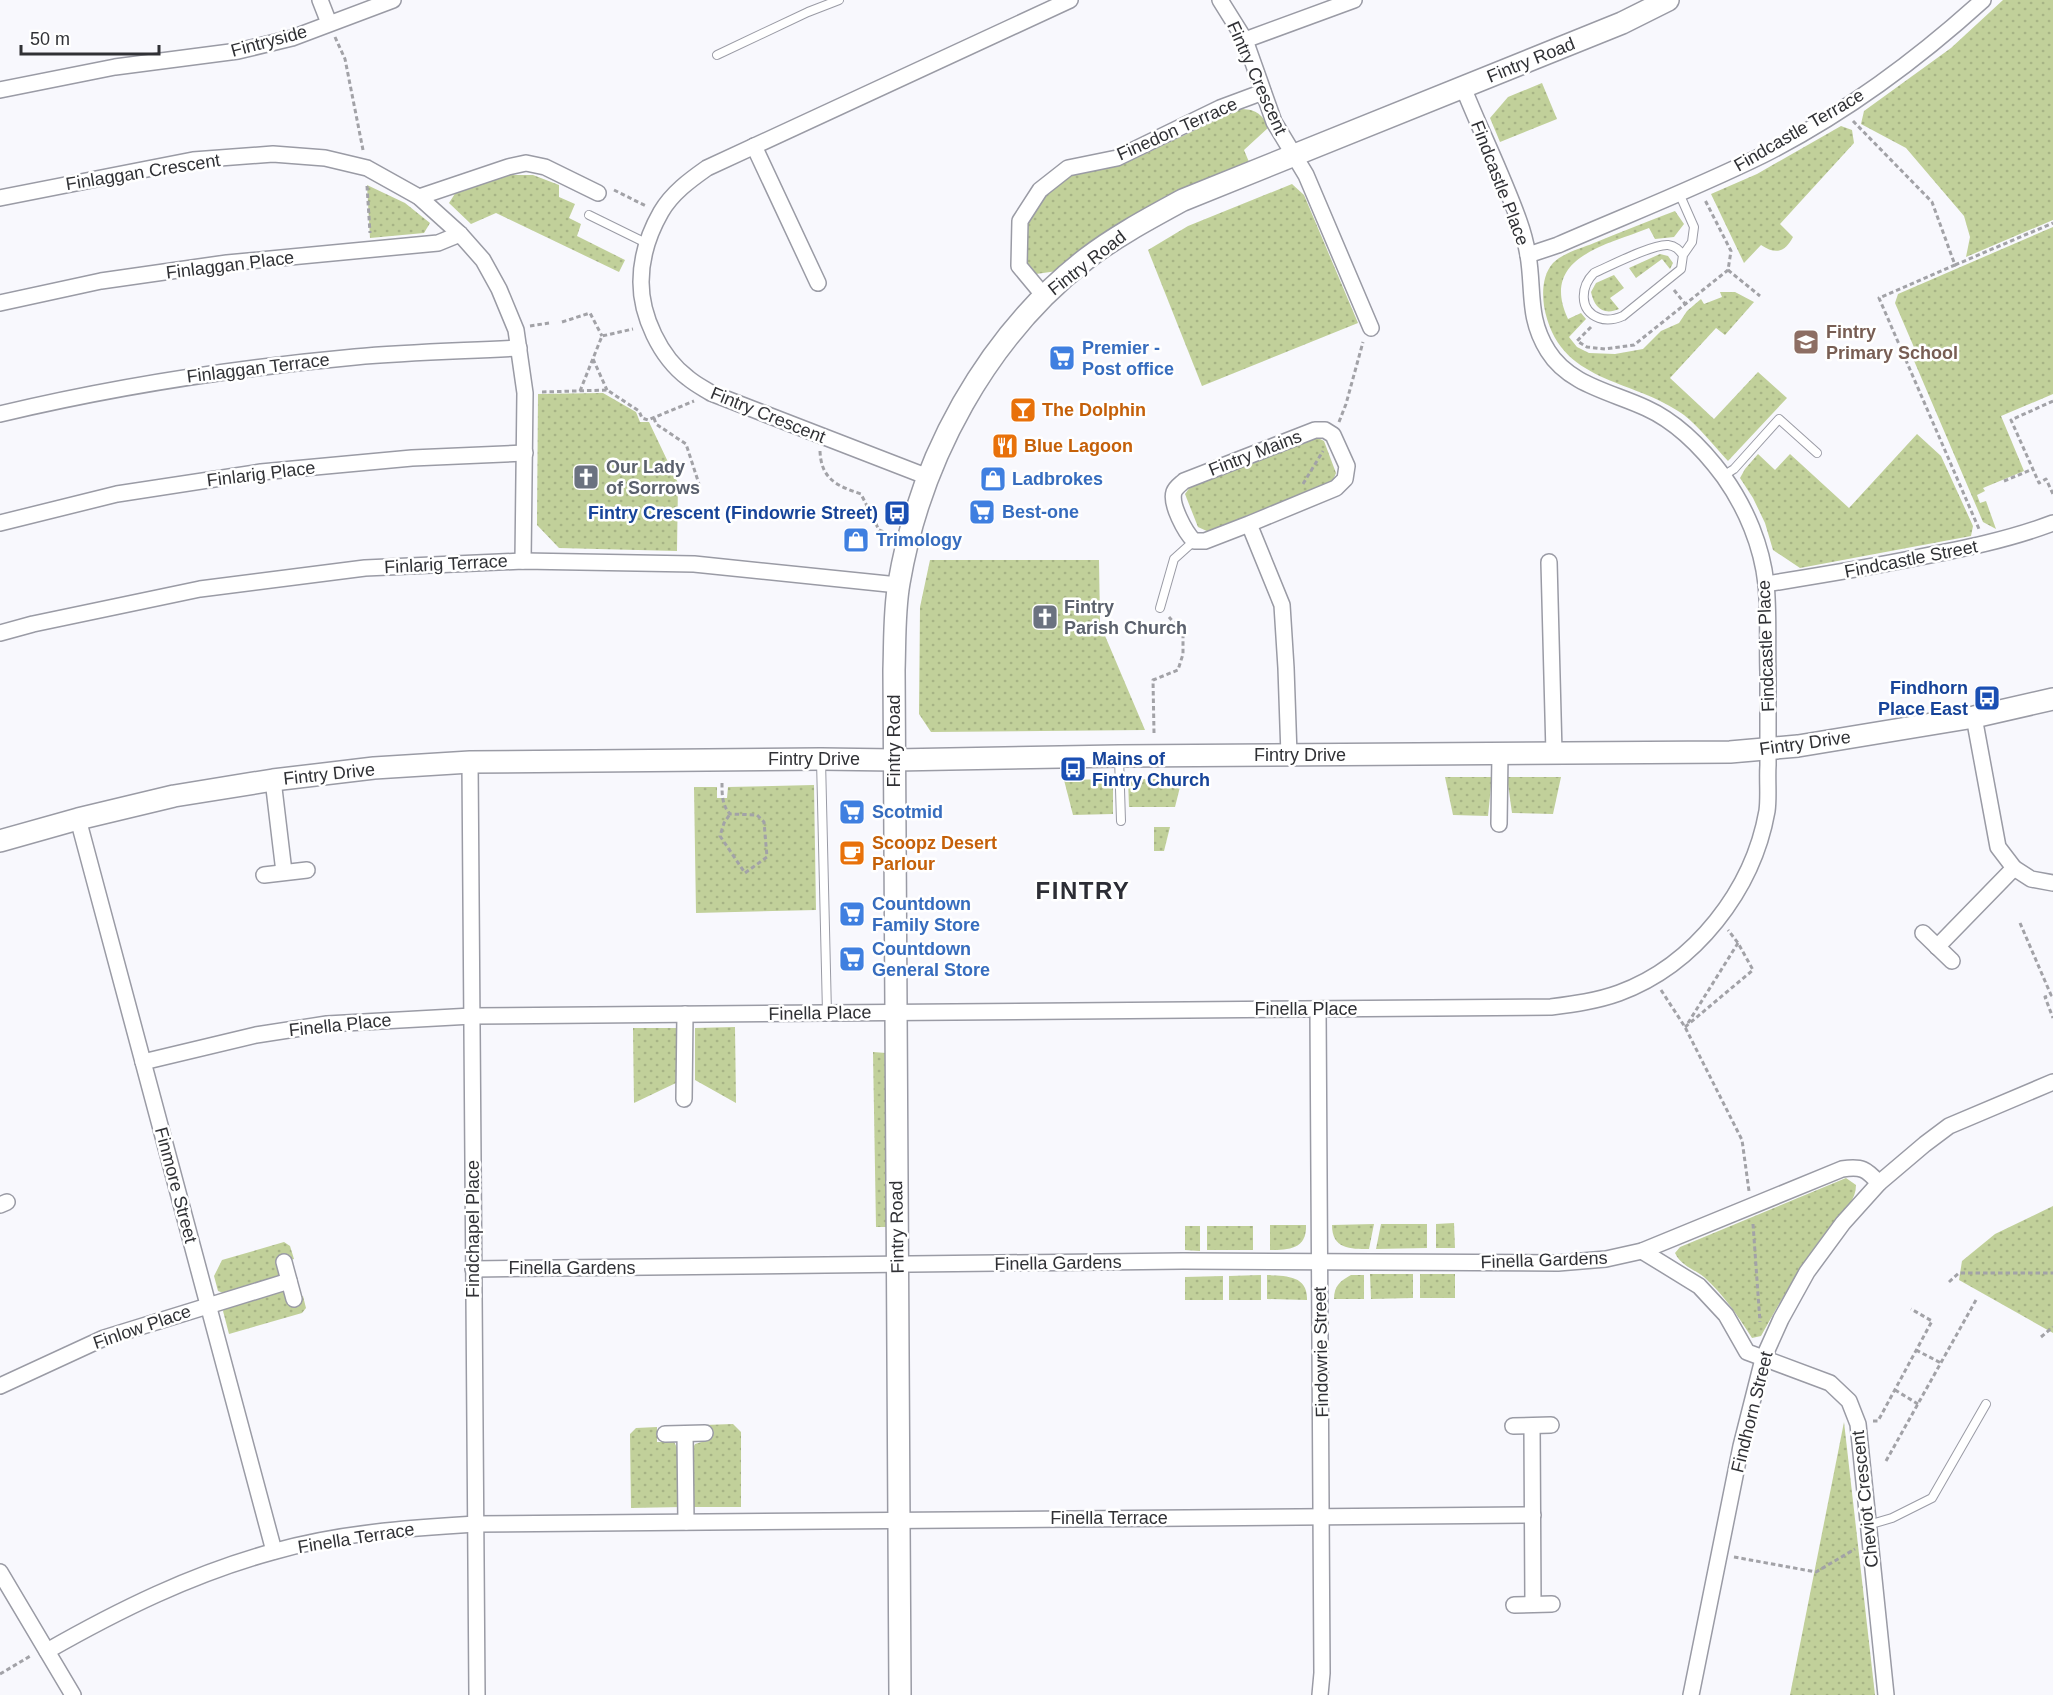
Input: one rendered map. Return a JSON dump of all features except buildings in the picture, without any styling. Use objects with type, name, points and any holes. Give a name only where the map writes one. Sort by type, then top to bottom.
[{"type":"street","points":[[320,0],[329,23]]},
{"type":"street","name":"Fintryside","points":[[0,90],[115,67],[237,51],[292,38],[393,0]]},
{"type":"street","name":"Fintry Crescent","points":[[928,477],[711,393],[687,378],[669,360],[646,313],[641,282],[646,243],[662,210],[684,184],[707,168],[1070,0]]},
{"type":"street","name":"Fintry Crescent","points":[[1220,0],[1245,40],[1274,122],[1293,156]]},
{"type":"street","points":[[1245,40],[1354,0]]},
{"type":"street","name":"Fintry Road","points":[[900,1695],[894,670],[898,585],[908,542],[928,477],[951,424],[981,374],[1044,296],[1086,259],[1132,228],[1183,200],[1622,23],[1668,0]]},
{"type":"street","name":"Findcastle Terrace","points":[[1528,255],[1558,245],[1764,154],[1845,107],[1907,65],[1983,0]]},
{"type":"street","name":"Findcastle Place","points":[[1462,87],[1519,221],[1528,255],[1532,312],[1537,331],[1549,353],[1569,373],[1596,389],[1648,409],[1676,427],[1701,450],[1723,476],[1743,507],[1757,544],[1766,584],[1768,749]]},
{"type":"street","name":"Finedon Terrace","points":[[1044,296],[1019,266],[1020,221],[1040,190],[1068,168],[1117,158],[1220,108],[1263,92]]},
{"type":"street","points":[[754,146],[818,283]]},
{"type":"street","name":"Finlaggan Crescent","points":[[0,198],[193,160],[273,154],[325,158],[367,168],[419,197],[460,234],[483,260],[499,289],[516,330],[525,393],[523,561]]},
{"type":"street","points":[[1293,156],[1306,175],[1371,328]]},
{"type":"street","points":[[419,197],[526,163],[545,167],[598,193]]},
{"type":"street","name":"Finlaggan Place","points":[[0,303],[100,281],[227,263],[438,243],[460,234]]},
{"type":"street","name":"Finlaggan Terrace","points":[[0,414],[62,399],[195,375],[357,357],[519,348]]},
{"type":"street","name":"Fintry Mains","points":[[1325,429],[1334,435],[1347,466],[1346,479],[1336,488],[1249,524],[1205,541],[1194,541],[1186,533],[1173,500],[1175,489],[1184,481],[1315,430],[1325,429]]},
{"type":"street","name":"Finlarig Place","points":[[0,522],[117,494],[261,472],[412,458],[525,453]]},
{"type":"street","name":"Findcastle Street","points":[[1766,584],[1984,545],[2053,523]]},
{"type":"street","points":[[1249,524],[1282,605],[1288,755]]},
{"type":"street","name":"Finlarig Terrace","points":[[0,633],[200,589],[365,568],[523,561],[694,564],[898,585]]},
{"type":"street","points":[[1549,562],[1554,753]]},
{"type":"street","name":"Fintry Drive","points":[[0,842],[78,819],[174,796],[273,780],[374,768],[470,762],[1730,752],[1798,746],[1974,717],[2053,699]]},
{"type":"street","points":[[1974,717],[1998,847],[2014,868],[2031,879],[2053,883]]},
{"type":"street","name":"Finella Place","points":[[143,1062],[256,1035],[327,1024],[472,1016],[1551,1007],[1585,1002],[1620,992],[1652,976],[1687,952],[1719,919],[1749,871],[1767,810],[1768,749]]},
{"type":"street","points":[[1500,754],[1500,824]]},
{"type":"street","name":"Findchapel Place","points":[[470,762],[477,1695]]},
{"type":"street","name":"Fintry Drive","points":[[273,780],[284,873]]},
{"type":"street","name":"Finmore Street","points":[[78,819],[274,1551]]},
{"type":"street","points":[[1937,947],[2014,868]]},
{"type":"street","points":[[264,875],[307,870]]},
{"type":"street","points":[[1923,933],[1952,961]]},
{"type":"street","name":"Findowrie Street","points":[[1318,1009],[1322,1517],[1320,1695]]},
{"type":"street","points":[[684,1099],[685,1014]]},
{"type":"street","name":"Findhorn Street","points":[[1691,1695],[1741,1446],[1763,1359],[1781,1319],[1807,1272],[1843,1223],[1879,1183],[1925,1144],[1949,1126],[2053,1082]]},
{"type":"street","name":"Finella Gardens","points":[[474,1269],[1183,1261],[1558,1263],[1606,1259],[1642,1251],[1842,1169],[1856,1167],[1868,1171],[1879,1183]]},
{"type":"street","points":[[1642,1251],[1699,1286],[1726,1314],[1746,1352],[1763,1359]]},
{"type":"street","points":[[284,1262],[294,1299]]},
{"type":"street","name":"Finlow Place","points":[[0,1386],[104,1338],[289,1281]]},
{"type":"street","name":"Cheviot Crescent","points":[[1763,1359],[1830,1383],[1849,1401],[1858,1424],[1886,1695]]},
{"type":"street","points":[[1513,1426],[1551,1425]]},
{"type":"street","points":[[1532,1426],[1533,1604]]},
{"type":"street","points":[[665,1434],[705,1433]]},
{"type":"street","points":[[685,1434],[686,1522]]},
{"type":"street","name":"Finella Terrace","points":[[47,1651],[105,1618],[161,1591],[217,1569],[274,1551],[347,1536],[416,1528],[476,1524],[1533,1515]]},
{"type":"street","points":[[0,1572],[74,1695]]},
{"type":"street","points":[[1514,1605],[1552,1604]]},
{"type":"lane","points":[[717,54],[839,0]]},
{"type":"lane","points":[[1679,193],[1694,227],[1692,242],[1683,255],[1682,269],[1623,316],[1611,320],[1599,318],[1589,311],[1584,301],[1583,290],[1586,281],[1594,273],[1656,247],[1668,245],[1678,248],[1683,255]]},
{"type":"lane","points":[[589,215],[646,243]]},
{"type":"lane","points":[[1723,476],[1734,469],[1779,418],[1817,453]]},
{"type":"lane","points":[[1160,608],[1174,559],[1194,541]]},
{"type":"lane","points":[[1119,756],[1121,821]]},
{"type":"lane","points":[[821,759],[827,1012]]},
{"type":"lane","points":[[1868,1525],[1892,1518],[1932,1498],[1986,1404]]},
{"type":"path","points":[[329,23],[345,59],[367,168],[370,250]]},
{"type":"path","points":[[1845,107],[1857,127],[1932,202],[1955,265]]},
{"type":"path","points":[[1984,545],[1978,524],[1879,298],[2053,223]]},
{"type":"path","points":[[1728,270],[1760,296]]},
{"type":"path","points":[[1667,282],[1686,305]]},
{"type":"path","points":[[562,322],[590,313],[602,336]]},
{"type":"path","points":[[1577,341],[1599,318]]},
{"type":"path","points":[[602,336],[640,328]]},
{"type":"path","points":[[580,391],[602,336]]},
{"type":"path","points":[[592,359],[607,390],[639,411],[642,418],[648,420],[654,418],[698,399]]},
{"type":"path","points":[[525,393],[607,390]]},
{"type":"path","points":[[2053,401],[2011,420],[2039,483],[2046,479],[2053,494]]},
{"type":"path","points":[[654,418],[656,424],[687,444],[699,484]]},
{"type":"path","points":[[820,447],[820,462],[827,476],[838,486],[861,494],[879,530],[887,533]]},
{"type":"path","points":[[2004,482],[2032,469]]},
{"type":"path","points":[[1154,733],[1153,680],[1178,670],[1183,654],[1183,633],[1160,608]]},
{"type":"path","points":[[722,783],[722,798],[730,814],[757,815],[764,822],[767,857],[745,873],[720,836],[730,814]]},
{"type":"path","points":[[1685,1027],[1753,970],[1738,943],[1719,919]]},
{"type":"path","points":[[2020,923],[2051,995],[2045,997],[2053,1018]]},
{"type":"path","points":[[1685,1027],[1738,943]]},
{"type":"path","points":[[1652,976],[1685,1027],[1742,1140],[1751,1208],[1761,1325]]},
{"type":"path","points":[[1949,1282],[1959,1273],[2053,1273]]},
{"type":"path","points":[[1886,1461],[1976,1300]]},
{"type":"path","points":[[1858,1424],[1878,1421],[1932,1321],[1911,1309]]},
{"type":"path","points":[[2041,1337],[2053,1327]]},
{"type":"path","points":[[1916,1350],[1941,1363]]},
{"type":"path","points":[[1895,1390],[1918,1404]]},
{"type":"path","points":[[1720,1554],[1816,1572],[1870,1541]]},
{"type":"path","points":[[0,1674],[35,1654],[47,1651]]},
{"type":"green space","points":[[2003,0],[2053,0],[2053,220],[1966,257],[1970,237],[1964,216],[1906,148],[1861,124],[1864,111],[1951,48]]},
{"type":"green space","points":[[1542,83],[1557,119],[1500,142],[1490,118],[1508,97]]},
{"type":"green space","points":[[1239,109],[1257,113],[1269,127],[1244,150],[1249,162],[1164,197],[1095,240],[1057,271],[1036,274],[1025,261],[1026,223],[1044,194],[1072,174],[1124,164]]},
{"type":"green space","points":[[1841,126],[1852,130],[1854,143],[1780,224],[1793,237],[1790,242],[1783,249],[1776,251],[1761,245],[1744,263],[1711,194],[1757,174]]},
{"type":"green space","points":[[507,175],[533,175],[559,185],[559,197],[575,204],[569,218],[581,224],[577,236],[625,260],[619,272],[496,213],[471,224],[449,203],[456,192]]},
{"type":"green space","points":[[1292,184],[1304,195],[1358,323],[1202,386],[1148,250],[1188,226]]},
{"type":"green space","points":[[367,185],[405,203],[430,223],[424,233],[370,238]]},
{"type":"green space","points":[[1675,211],[1684,224],[1674,237],[1655,239],[1649,228],[1597,248],[1570,267],[1563,281],[1561,298],[1568,319],[1581,313],[1586,319],[1569,337],[1577,347],[1589,353],[1615,354],[1643,349],[1661,331],[1679,323],[1687,311],[1701,299],[1704,304],[1722,297],[1720,292],[1735,292],[1754,302],[1725,335],[1716,328],[1670,378],[1714,419],[1758,372],[1787,398],[1728,461],[1684,415],[1664,403],[1600,376],[1581,365],[1564,351],[1552,332],[1544,306],[1545,277],[1557,259]]},
{"type":"green space","points":[[2053,227],[2053,394],[2001,416],[2024,471],[1983,488],[1985,491],[1977,495],[1980,503],[1986,501],[1996,529],[1983,522],[1912,356],[1916,352],[1895,303],[1898,294]]},
{"type":"green space","points":[[1660,254],[1668,256],[1673,263],[1670,269],[1662,259],[1636,278],[1629,268]]},
{"type":"green space","points":[[1614,275],[1624,288],[1610,298],[1619,309],[1604,311],[1594,302],[1591,292],[1596,283]]},
{"type":"green space","points":[[603,393],[636,412],[640,422],[649,422],[678,483],[677,551],[559,548],[537,525],[538,394]]},
{"type":"green space","points":[[1917,434],[1941,456],[1973,526],[1971,536],[1800,568],[1773,550],[1765,523],[1740,478],[1758,454],[1775,470],[1790,454],[1849,508]]},
{"type":"green space","points":[[1316,437],[1324,441],[1336,473],[1332,483],[1209,532],[1198,527],[1185,494],[1190,487]]},
{"type":"green space","points":[[930,560],[1099,560],[1100,624],[1145,730],[931,732],[919,714],[920,607]]},
{"type":"green space","points":[[1445,777],[1492,777],[1488,816],[1453,815]]},
{"type":"green space","points":[[1507,777],[1561,777],[1553,814],[1512,813]]},
{"type":"green space","points":[[1113,779],[1113,814],[1073,815],[1064,780]]},
{"type":"green space","points":[[1128,779],[1182,779],[1175,807],[1129,807]]},
{"type":"green space","points":[[814,785],[816,910],[696,913],[694,787],[717,787],[717,798],[727,798],[728,787]]},
{"type":"green space","points":[[1154,827],[1170,827],[1164,851],[1154,851]]},
{"type":"green space","points":[[735,1027],[736,1103],[695,1080],[695,1028]]},
{"type":"green space","points":[[633,1028],[678,1028],[678,1082],[634,1103]]},
{"type":"green space","points":[[873,1052],[886,1053],[887,1227],[876,1227]]},
{"type":"green space","points":[[1846,1178],[1856,1185],[1852,1200],[1805,1261],[1761,1336],[1752,1338],[1718,1291],[1704,1277],[1681,1261],[1675,1253],[1680,1247]]},
{"type":"green space","points":[[2053,1206],[2053,1333],[1959,1280],[1962,1261],[1995,1234]]},
{"type":"green space","points":[[1454,1223],[1455,1248],[1436,1248],[1436,1224]]},
{"type":"green space","points":[[1374,1224],[1369,1249],[1343,1246],[1335,1239],[1332,1225]]},
{"type":"green space","points":[[1381,1224],[1427,1224],[1427,1248],[1376,1249]]},
{"type":"green space","points":[[1270,1225],[1306,1225],[1306,1233],[1296,1246],[1270,1250]]},
{"type":"green space","points":[[1185,1226],[1200,1226],[1200,1251],[1185,1250]]},
{"type":"green space","points":[[1207,1226],[1253,1226],[1253,1250],[1207,1250]]},
{"type":"green space","points":[[284,1242],[290,1246],[294,1259],[278,1263],[280,1275],[277,1280],[226,1294],[218,1291],[214,1276],[222,1260]]},
{"type":"green space","points":[[1370,1274],[1413,1274],[1413,1298],[1371,1299]]},
{"type":"green space","points":[[1420,1274],[1455,1274],[1455,1298],[1420,1298]]},
{"type":"green space","points":[[1261,1275],[1261,1300],[1229,1300],[1229,1276]]},
{"type":"green space","points":[[1267,1275],[1294,1278],[1300,1281],[1304,1286],[1307,1300],[1267,1299]]},
{"type":"green space","points":[[1351,1275],[1364,1275],[1364,1299],[1334,1299],[1338,1284]]},
{"type":"green space","points":[[1223,1276],[1223,1300],[1185,1300],[1185,1277]]},
{"type":"green space","points":[[279,1289],[285,1292],[287,1301],[303,1296],[306,1308],[302,1313],[229,1334],[223,1311],[228,1304]]},
{"type":"green space","points":[[1844,1422],[1875,1695],[1790,1695]]},
{"type":"green space","points":[[733,1424],[741,1432],[741,1507],[691,1507],[690,1454],[695,1444],[705,1441],[704,1425]]},
{"type":"green space","points":[[657,1427],[657,1442],[674,1442],[681,1455],[681,1507],[631,1508],[630,1434],[636,1428]]},
{"type":"place","name":"Fintry Primary School","points":[[1806,342]]},
{"type":"place","name":"Premier - Post office","points":[[1062,358]]},
{"type":"place","name":"The Dolphin","points":[[1023,410]]},
{"type":"place","name":"Blue Lagoon","points":[[1005,446]]},
{"type":"place","name":"Our Lady of Sorrows","points":[[586,477]]},
{"type":"place","name":"Ladbrokes","points":[[993,479]]},
{"type":"place","name":"Best-one","points":[[982,512]]},
{"type":"place","name":"Fintry Crescent (Findowrie Street)","points":[[897,513]]},
{"type":"place","name":"Trimology","points":[[856,540]]},
{"type":"place","name":"Fintry Parish Church","points":[[1045,617]]},
{"type":"place","name":"Findhorn Place East","points":[[1987,698]]},
{"type":"place","name":"Mains of Fintry Church","points":[[1073,769]]},
{"type":"place","name":"Scotmid","points":[[852,812]]},
{"type":"place","name":"Scoopz Desert Parlour","points":[[852,853]]},
{"type":"place","name":"Countdown Family Store","points":[[852,914]]},
{"type":"place","name":"Countdown General Store","points":[[852,959]]},
{"type":"district","name":"FINTRY","points":[[1083,890]]}]
